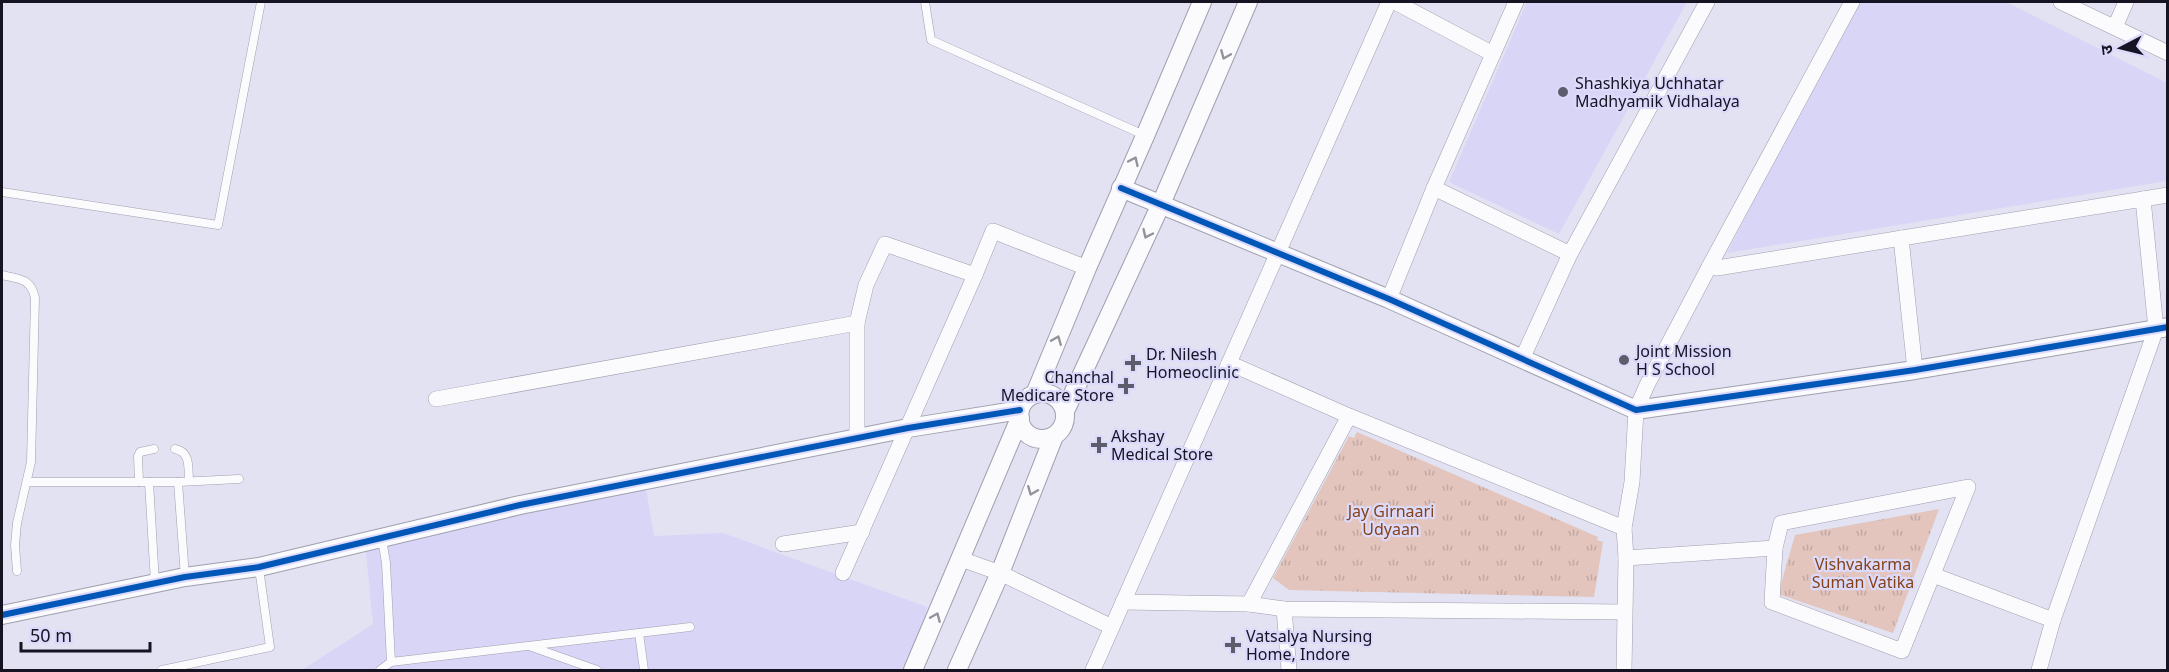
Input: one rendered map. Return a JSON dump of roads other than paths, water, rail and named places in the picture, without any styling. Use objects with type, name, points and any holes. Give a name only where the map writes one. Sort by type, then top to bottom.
[{"type":"street","points":[[1035,394],[1086,268],[1202,2]]},
{"type":"street","points":[[957,670],[1000,573],[1054,436],[1064,425],[1065,411],[1161,204],[1248,2]]},
{"type":"street","points":[[1093,670],[1389,2]]},
{"type":"street","points":[[1395,2],[1493,54]]},
{"type":"street","points":[[1389,299],[1434,188],[1516,2]]},
{"type":"street","points":[[1522,357],[1570,254],[1707,2]]},
{"type":"street","points":[[1624,670],[1626,558],[1624,528],[1632,482],[1636,410],[1708,267],[1852,2]]},
{"type":"street","points":[[2061,2],[2168,53]]},
{"type":"street","points":[[2115,27],[2126,2]]},
{"type":"street","points":[[1121,188],[1389,299],[1636,410],[1915,370],[2162,328]]},
{"type":"street","points":[[1434,188],[1570,254]]},
{"type":"street","points":[[1708,267],[1717,268],[2168,195]]},
{"type":"street","points":[[2040,670],[2052,620],[2162,328],[2143,199]]},
{"type":"street","points":[[843,573],[993,231],[1086,268]]},
{"type":"street","points":[[1901,238],[1915,370]]},
{"type":"street","points":[[857,438],[857,323],[866,285],[885,244],[975,275]]},
{"type":"street","points":[[436,399],[857,323]]},
{"type":"street","points":[[1229,363],[1349,416],[1624,528]]},
{"type":"street","points":[[913,670],[1020,414],[1029,398],[1043,393],[1057,398],[1065,411]]},
{"type":"street","points":[[1020,414],[1026,432],[1032,437],[1046,439],[1054,436]]},
{"type":"street","points":[[2,615],[185,577],[259,567],[520,505],[857,438],[908,428],[1020,414]]},
{"type":"street","points":[[1249,604],[1349,416]]},
{"type":"street","points":[[1968,487],[1933,575],[1902,651],[1772,602],[1775,548],[1781,523],[1968,487]]},
{"type":"street","points":[[783,544],[862,532]]},
{"type":"street","points":[[1626,558],[1775,548]]},
{"type":"street","points":[[961,559],[1000,573],[1112,627]]},
{"type":"street","points":[[1933,575],[2052,620]]},
{"type":"street","points":[[1123,602],[1249,604],[1284,609],[1624,612]]},
{"type":"street","points":[[1284,609],[1288,670]]},
{"type":"lane","points":[[2,192],[218,225],[261,2]]},
{"type":"lane","points":[[925,2],[931,40],[1145,136]]},
{"type":"lane","points":[[2,275],[27,282],[33,289],[35,298],[31,462],[17,523],[15,546],[17,571]]},
{"type":"lane","points":[[175,448],[183,451],[187,457],[189,481]]},
{"type":"lane","points":[[139,482],[138,456],[140,452],[154,449]]},
{"type":"lane","points":[[27,482],[178,482],[239,479]]},
{"type":"lane","points":[[149,482],[155,583]]},
{"type":"lane","points":[[178,482],[185,577]]},
{"type":"lane","points":[[382,539],[386,563],[391,662]]},
{"type":"lane","points":[[162,670],[270,647],[259,567]]},
{"type":"lane","points":[[380,670],[391,662],[690,627]]},
{"type":"lane","points":[[639,633],[645,670]]},
{"type":"lane","points":[[528,645],[597,670]]},
{"type":"place","name":"Shashkiya Uchhatar Madhyamik Vidhalaya","points":[[1563,92]]},
{"type":"place","name":"Joint Mission H S School","points":[[1624,360]]},
{"type":"place","name":"Dr. Nilesh Homeoclinic","points":[[1133,363]]},
{"type":"place","name":"Chanchal Medicare Store","points":[[1126,386]]},
{"type":"place","name":"Akshay Medical Store","points":[[1099,445]]},
{"type":"place","name":"Vatsalya Nursing Home, Indore","points":[[1233,645]]},
{"type":"park label","name":"Jay Girnaari Udyaan","points":[[1391,520]]},
{"type":"park label","name":"Vishvakarma Suman Vatika","points":[[1863,573]]}]
